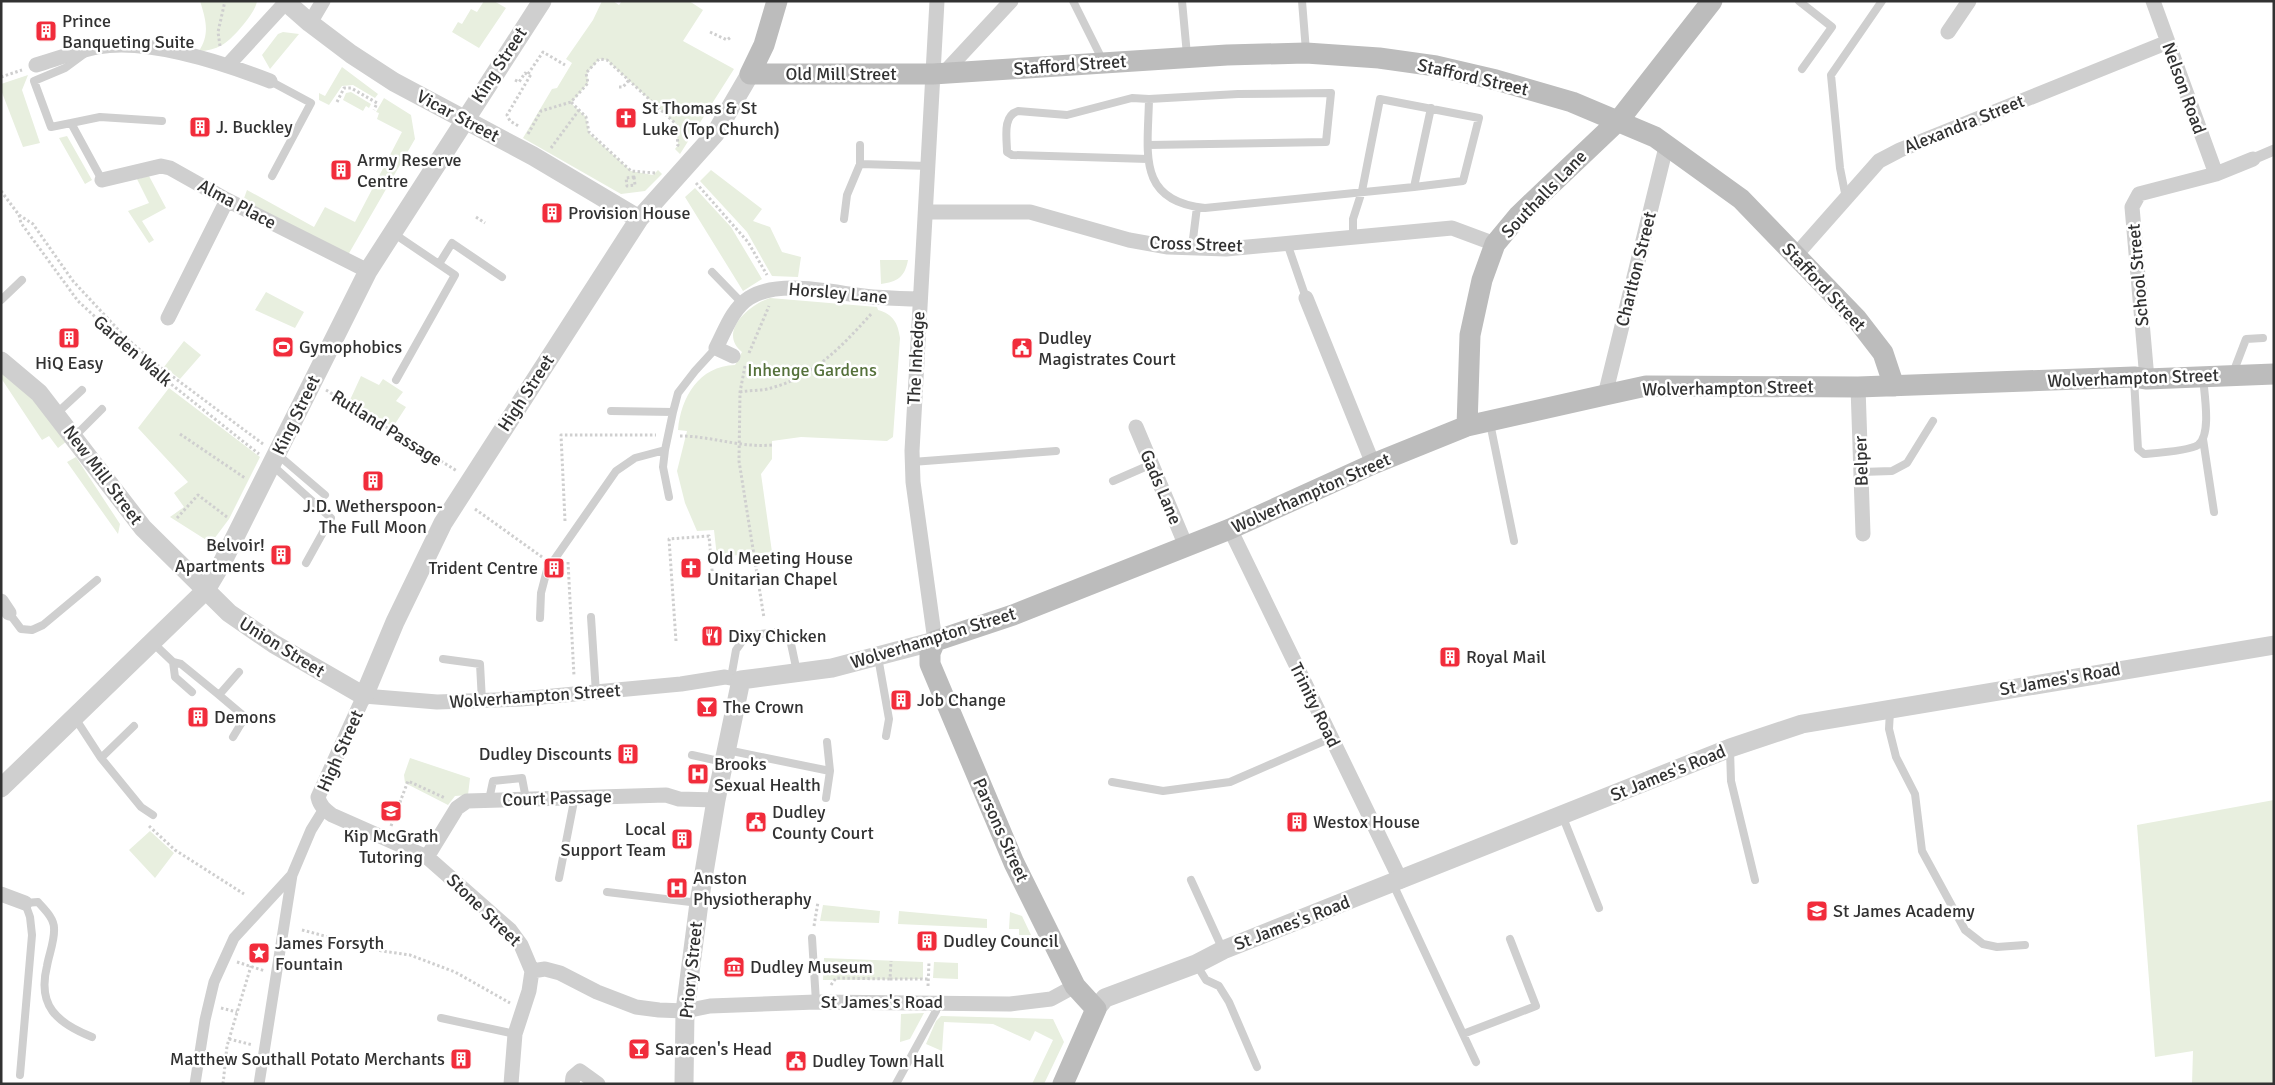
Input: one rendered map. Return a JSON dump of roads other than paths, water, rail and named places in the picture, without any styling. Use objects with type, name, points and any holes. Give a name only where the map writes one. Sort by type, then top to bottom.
[{"type":"main road","name":"High Street","points":[[750,74],[764,45],[777,1]]},
{"type":"main road","name":"Southalls Lane","points":[[1467,426],[1470,335],[1482,280],[1495,244],[1520,215],[1619,120],[1712,1]]},
{"type":"main road","name":"Stafford Street","points":[[938,73],[1187,57],[1306,53],[1379,58],[1436,66],[1572,102],[1619,120],[1667,143],[1741,199],[1856,318],[1883,353],[1894,386]]},
{"type":"main road","name":"Old Mill Street","points":[[750,74],[938,73]]},
{"type":"main road","name":"Wolverhampton Street","points":[[935,641],[1013,615],[1230,530],[1373,464],[1467,426],[1646,386],[1858,387],[2274,374]]},
{"type":"main road","name":"Parsons Street","points":[[935,641],[930,653],[930,664],[1012,858],[1075,986],[1096,1009]]},
{"type":"main road","points":[[1063,1084],[1096,1009]]},
{"type":"street","points":[[228,65],[285,1]]},
{"type":"street","name":"Vicar Street","points":[[285,1],[310,23],[351,54],[394,82],[463,121],[533,156],[639,219]]},
{"type":"street","points":[[310,23],[323,1]]},
{"type":"street","name":"King Street","points":[[1,788],[206,590],[222,563],[368,271],[542,1]]},
{"type":"street","name":"The Inhedge","points":[[935,641],[913,482],[912,462],[919,299],[938,73],[937,1]]},
{"type":"street","points":[[938,73],[1011,1]]},
{"type":"street","points":[[1948,32],[1969,1]]},
{"type":"street","name":"Nelson Road","points":[[2153,1],[2216,174]]},
{"type":"street","name":"Alexandra Street","points":[[1795,256],[1847,200],[1879,161],[1900,150],[2168,42]]},
{"type":"street","points":[[36,65],[99,47],[138,45],[228,65],[270,81]]},
{"type":"street","name":"High Street","points":[[259,1084],[292,875],[311,830],[328,812],[318,797],[395,622],[443,523],[639,219],[715,134],[750,74]]},
{"type":"street","name":"Charlton Street","points":[[1605,395],[1667,143]]},
{"type":"street","name":"School Street","points":[[2140,378],[2132,207],[2139,194],[2216,174],[2274,150]]},
{"type":"street","name":"Alma Place","points":[[100,177],[161,166],[170,168],[227,200],[368,271]]},
{"type":"street","points":[[168,318],[227,200]]},
{"type":"street","name":"Cross Street","points":[[927,212],[1030,212],[1129,240],[1168,247],[1226,249],[1452,228],[1495,244]]},
{"type":"street","name":"Horsley Lane","points":[[716,348],[729,322],[743,304],[755,295],[804,289],[874,297],[919,299]]},
{"type":"street","points":[[1306,298],[1373,464]]},
{"type":"street","points":[[716,348],[742,359]]},
{"type":"street","name":"New Mill Street","points":[[1,361],[39,393],[143,528],[206,590]]},
{"type":"street","name":"Belper","points":[[1858,387],[1863,534]]},
{"type":"street","name":"Gads Lane","points":[[1136,427],[1186,546]]},
{"type":"street","name":"Trinity Road","points":[[1230,530],[1331,738],[1397,882]]},
{"type":"street","name":"Union Street","points":[[206,590],[229,613],[274,644],[364,696]]},
{"type":"street","name":"Wolverhampton Street","points":[[364,696],[437,702],[482,701],[596,693],[832,668],[935,641]]},
{"type":"street","name":"St James's Road","points":[[1096,1009],[1105,998],[1196,964],[1223,950],[1730,748],[1802,724],[2274,645]]},
{"type":"street","name":"Priory Street","points":[[684,1084],[685,1011],[699,903],[725,756],[736,679]]},
{"type":"street","name":"Court Passage","points":[[427,857],[458,808],[467,801],[575,796],[666,795],[679,800],[716,800]]},
{"type":"street","name":"Stone Street","points":[[328,812],[427,857],[510,930],[527,953],[532,971]]},
{"type":"street","name":"High Street","points":[[195,1084],[205,1020],[214,982],[234,938],[292,875]]},
{"type":"street","points":[[1,894],[25,903]]},
{"type":"street","points":[[510,1084],[515,1034],[529,991],[532,971],[545,969],[560,973],[596,992],[636,1007],[685,1011]]},
{"type":"street","name":"St James's Road","points":[[685,1011],[710,1006],[816,1002],[938,1001],[1010,1004],[1051,999],[1075,986]]},
{"type":"street","points":[[572,1084],[573,1077],[580,1071],[598,1084]]},
{"type":"lane","points":[[1074,1],[1104,63]]},
{"type":"lane","points":[[1182,1],[1187,57]]},
{"type":"lane","points":[[1302,1],[1306,53]]},
{"type":"lane","points":[[1799,1],[1832,27],[1802,69]]},
{"type":"lane","points":[[1847,200],[1840,168],[1831,75],[1882,1]]},
{"type":"lane","points":[[89,50],[65,68],[34,81],[51,127],[100,117],[162,121]]},
{"type":"lane","points":[[270,81],[311,103],[272,176]]},
{"type":"lane","points":[[1148,145],[1326,142],[1330,93],[1132,98],[1067,115],[1018,111],[1010,114],[1007,119],[1007,152],[1012,155],[1148,159]]},
{"type":"lane","points":[[1149,98],[1148,159],[1151,177],[1158,188],[1168,197],[1197,207],[1228,206],[1362,191],[1414,187],[1463,181],[1479,118],[1380,99],[1362,191],[1353,219],[1353,236]]},
{"type":"lane","points":[[1414,187],[1431,108]]},
{"type":"lane","points":[[71,123],[100,177]]},
{"type":"lane","points":[[844,219],[847,195],[860,164],[860,145]]},
{"type":"lane","points":[[860,164],[929,166]]},
{"type":"lane","points":[[1192,248],[1197,207]]},
{"type":"lane","points":[[392,233],[455,275],[396,380]]},
{"type":"lane","points":[[439,264],[452,243],[502,277]]},
{"type":"lane","points":[[1287,243],[1306,298]]},
{"type":"lane","points":[[712,272],[743,304]]},
{"type":"lane","points":[[1,300],[22,280]]},
{"type":"lane","points":[[2233,375],[2246,339],[2263,338]]},
{"type":"lane","points":[[669,497],[663,468],[665,450],[678,393],[694,370],[716,348]]},
{"type":"lane","points":[[2140,378],[2138,448],[2144,454],[2197,446],[2203,439],[2206,429],[2203,376]]},
{"type":"lane","points":[[56,414],[82,390]]},
{"type":"lane","points":[[74,437],[102,409]]},
{"type":"lane","points":[[611,411],[674,412]]},
{"type":"lane","points":[[1490,421],[1514,541]]},
{"type":"lane","points":[[1861,472],[1892,471],[1907,463],[1933,421]]},
{"type":"lane","points":[[2203,439],[2214,512]]},
{"type":"lane","points":[[540,618],[541,593],[547,570],[616,471],[636,458],[665,450]]},
{"type":"lane","points":[[912,462],[1056,451]]},
{"type":"lane","points":[[274,459],[325,495]]},
{"type":"lane","points":[[274,459],[331,518],[306,564]]},
{"type":"lane","points":[[1113,481],[1152,464]]},
{"type":"lane","points":[[5,607],[21,629],[32,630],[43,625],[98,580]]},
{"type":"lane","points":[[591,617],[596,693]]},
{"type":"lane","points":[[736,679],[736,650],[746,636],[776,632],[790,639],[797,672]]},
{"type":"lane","points":[[153,643],[173,662],[181,664],[245,717],[233,737]]},
{"type":"lane","points":[[878,656],[889,718],[886,736]]},
{"type":"lane","points":[[443,659],[480,664],[482,701]]},
{"type":"lane","points":[[173,662],[175,677],[192,692]]},
{"type":"lane","points":[[220,695],[239,672]]},
{"type":"lane","points":[[1890,708],[1889,729],[1896,757],[1915,794],[1922,851],[1965,930],[1983,944],[1997,947],[2025,945]]},
{"type":"lane","points":[[74,718],[101,758],[141,807],[153,815]]},
{"type":"lane","points":[[101,758],[134,726]]},
{"type":"lane","points":[[1112,782],[1164,791],[1230,782],[1331,738]]},
{"type":"lane","points":[[826,742],[830,771],[826,798]]},
{"type":"lane","points":[[1730,748],[1731,781],[1755,880]]},
{"type":"lane","points":[[692,755],[725,756],[830,771]]},
{"type":"lane","points":[[559,878],[575,796]]},
{"type":"lane","points":[[1562,815],[1599,908]]},
{"type":"lane","points":[[1191,880],[1223,950]]},
{"type":"lane","points":[[1397,882],[1476,1062]]},
{"type":"lane","points":[[607,892],[699,903]]},
{"type":"lane","points":[[20,1075],[32,935],[30,917],[25,903],[38,902],[48,912],[54,927],[44,986],[44,993],[50,1010],[73,1029],[92,1037]]},
{"type":"lane","points":[[812,938],[816,1002]]},
{"type":"lane","points":[[1463,1034],[1536,1006],[1510,939]]},
{"type":"lane","points":[[1196,964],[1206,980],[1219,986],[1229,1002],[1257,1067]]},
{"type":"lane","points":[[896,1084],[936,1011],[938,1001]]},
{"type":"lane","points":[[441,1018],[515,1034]]},
{"type":"place","name":"Prince Banqueting Suite","points":[[46,31]]},
{"type":"place","name":"St Thomas & St Luke (Top Church)","points":[[626,118]]},
{"type":"place","name":"J. Buckley","points":[[200,127]]},
{"type":"place","name":"Army Reserve Centre","points":[[341,170]]},
{"type":"place","name":"Provision House","points":[[552,213]]},
{"type":"place","name":"HiQ Easy","points":[[69,338]]},
{"type":"place","name":"Gymophobics","points":[[283,347]]},
{"type":"place","name":"Dudley Magistrates Court","points":[[1022,348]]},
{"type":"place","name":"J.D. Wetherspoon- The Full Moon","points":[[373,481]]},
{"type":"place","name":"Belvoir! Apartments","points":[[281,555]]},
{"type":"place","name":"Trident Centre","points":[[554,568]]},
{"type":"place","name":"Old Meeting House Unitarian Chapel","points":[[691,568]]},
{"type":"place","name":"Dixy Chicken","points":[[712,636]]},
{"type":"place","name":"Royal Mail","points":[[1450,657]]},
{"type":"place","name":"Job Change","points":[[901,700]]},
{"type":"place","name":"The Crown","points":[[707,707]]},
{"type":"place","name":"Demons","points":[[198,717]]},
{"type":"place","name":"Dudley Discounts","points":[[628,754]]},
{"type":"place","name":"Brooks Sexual Health","points":[[698,774]]},
{"type":"place","name":"Kip McGrath Tutoring","points":[[391,811]]},
{"type":"place","name":"Dudley County Court","points":[[756,822]]},
{"type":"place","name":"Westox House","points":[[1297,822]]},
{"type":"place","name":"Local Support Team","points":[[682,839]]},
{"type":"place","name":"Anston Physiotheraphy","points":[[677,888]]},
{"type":"place","name":"St James Academy","points":[[1817,911]]},
{"type":"place","name":"Dudley Council","points":[[927,941]]},
{"type":"place","name":"James Forsyth Fountain","points":[[259,953]]},
{"type":"place","name":"Dudley Museum","points":[[734,967]]},
{"type":"place","name":"Saracen's Head","points":[[639,1049]]},
{"type":"place","name":"Matthew Southall Potato Merchants","points":[[461,1059]]},
{"type":"place","name":"Dudley Town Hall","points":[[796,1061]]},
{"type":"park label","name":"Inhenge Gardens","points":[[812,370]]}]
